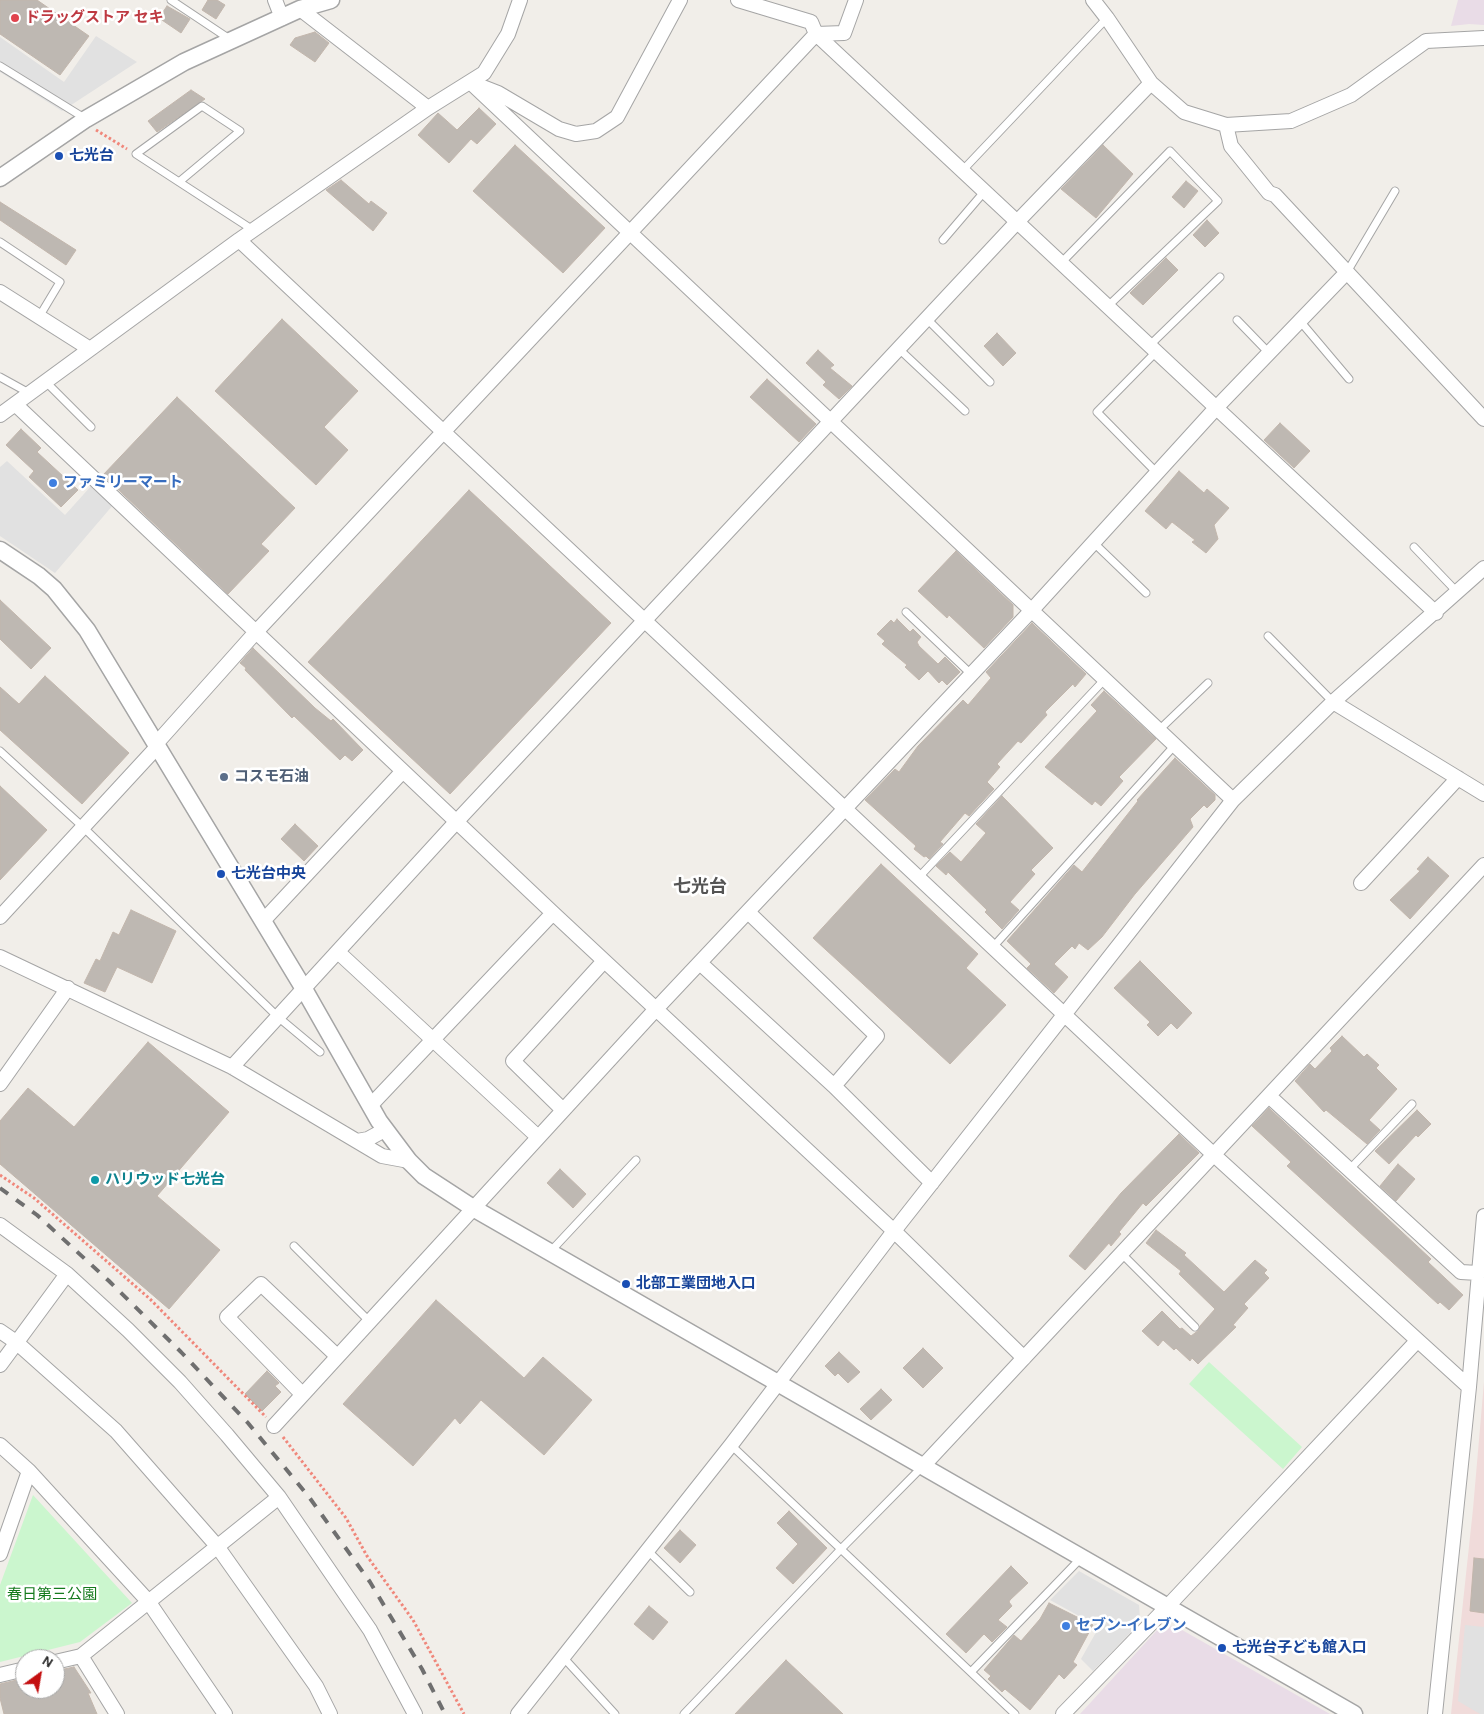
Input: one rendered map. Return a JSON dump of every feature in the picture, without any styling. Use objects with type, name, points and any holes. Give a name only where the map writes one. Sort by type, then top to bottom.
[{"type":"street","points":[[275,0],[282,18]]},
{"type":"street","points":[[0,178],[86,119],[184,62],[300,9],[331,0]]},
{"type":"street","points":[[0,415],[239,240],[428,108],[484,73],[508,34],[520,0]]},
{"type":"street","points":[[470,82],[498,93],[559,128],[576,134],[596,131],[617,117],[680,0]]},
{"type":"street","points":[[738,0],[811,22],[816,34],[1436,613]]},
{"type":"street","points":[[0,917],[156,746],[255,633],[443,430],[816,34],[844,33],[856,0]]},
{"type":"street","points":[[1093,0],[1151,83],[1184,112],[1226,125],[1291,121],[1351,94],[1426,41],[1484,38]]},
{"type":"street","points":[[300,9],[428,108]]},
{"type":"street","points":[[470,82],[629,234],[1233,800]]},
{"type":"street","points":[[232,1068],[457,821],[1017,222],[1151,83]]},
{"type":"street","points":[[1226,125],[1231,146],[1268,193],[1275,195],[1484,419]]},
{"type":"street","points":[[239,240],[1214,1155],[1469,1388]]},
{"type":"street","points":[[274,1426],[336,1356],[656,1009],[972,675],[1216,408],[1347,272]]},
{"type":"street","points":[[0,292],[90,349]]},
{"type":"street","points":[[15,404],[255,633],[894,1231],[1024,1358]]},
{"type":"street","points":[[0,550],[39,576],[71,608],[87,630],[304,989],[383,1127],[409,1160],[438,1186],[473,1208],[1354,1714]]},
{"type":"street","points":[[518,1714],[731,1445],[894,1231],[1233,800],[1333,702],[1436,613],[1484,568]]},
{"type":"street","points":[[1333,702],[1484,794]]},
{"type":"street","points":[[262,921],[403,770]]},
{"type":"street","points":[[1361,883],[1458,778]]},
{"type":"street","points":[[923,1466],[1484,865]]},
{"type":"street","points":[[748,912],[876,1036],[834,1086]]},
{"type":"street","points":[[370,1106],[553,913]]},
{"type":"street","points":[[338,952],[538,1137]]},
{"type":"street","points":[[0,956],[232,1068],[382,1156],[409,1160]]},
{"type":"street","points":[[563,1110],[513,1061],[604,961]]},
{"type":"street","points":[[700,963],[834,1086],[932,1183]]},
{"type":"street","points":[[0,1084],[68,988]]},
{"type":"street","points":[[1268,1096],[1461,1272],[1481,1271]]},
{"type":"street","points":[[357,1141],[368,1139],[379,1133],[383,1127]]},
{"type":"street","points":[[1435,1714],[1481,1271],[1484,1216]]},
{"type":"street","points":[[0,1225],[66,1274],[180,1382],[279,1497],[370,1630],[415,1714]]},
{"type":"street","points":[[0,1365],[66,1274]]},
{"type":"street","points":[[302,1394],[227,1317],[261,1284],[336,1356]]},
{"type":"street","points":[[0,1331],[16,1342],[116,1431],[217,1546],[316,1686],[330,1714]]},
{"type":"street","points":[[1063,1714],[1168,1606],[1417,1341]]},
{"type":"street","points":[[0,1445],[28,1471],[148,1601],[225,1714]]},
{"type":"street","points":[[0,1554],[28,1471]]},
{"type":"street","points":[[65,1660],[81,1656],[279,1497]]},
{"type":"street","points":[[81,1656],[117,1714]]},
{"type":"street","points":[[0,1675],[15,1671]]},
{"type":"lane","points":[[171,0],[232,40]]},
{"type":"lane","points":[[962,171],[1107,18]]},
{"type":"lane","points":[[0,66],[86,119]]},
{"type":"lane","points":[[179,182],[240,131],[202,106],[136,154],[179,182],[254,230]]},
{"type":"lane","points":[[1061,263],[1170,151],[1218,201],[1107,307]]},
{"type":"lane","points":[[1347,272],[1395,191]]},
{"type":"lane","points":[[943,240],[984,192]]},
{"type":"lane","points":[[0,242],[60,282],[39,317]]},
{"type":"lane","points":[[1157,473],[1097,412],[1152,349],[1220,277]]},
{"type":"lane","points":[[927,319],[990,382]]},
{"type":"lane","points":[[1237,320],[1269,353]]},
{"type":"lane","points":[[1300,321],[1349,379]]},
{"type":"lane","points":[[899,349],[964,411]]},
{"type":"lane","points":[[0,376],[30,394]]},
{"type":"lane","points":[[46,382],[91,427]]},
{"type":"lane","points":[[1094,543],[1146,593]]},
{"type":"lane","points":[[1414,547],[1458,593]]},
{"type":"lane","points":[[906,612],[972,675]]},
{"type":"lane","points":[[1268,636],[1333,702]]},
{"type":"lane","points":[[919,877],[1105,680]]},
{"type":"lane","points":[[1159,730],[1208,683]]},
{"type":"lane","points":[[993,947],[1175,745]]},
{"type":"lane","points":[[0,751],[83,827],[278,1017],[320,1052]]},
{"type":"lane","points":[[1349,1170],[1412,1104]]},
{"type":"lane","points":[[550,1252],[636,1160]]},
{"type":"lane","points":[[294,1246],[369,1321]]},
{"type":"lane","points":[[1122,1254],[1196,1327]]},
{"type":"lane","points":[[731,1445],[1015,1714]]},
{"type":"lane","points":[[684,1714],[923,1466]]},
{"type":"lane","points":[[648,1550],[690,1592]]},
{"type":"lane","points":[[971,1672],[1083,1557]]},
{"type":"lane","points":[[563,1657],[615,1714]]},
{"type":"path","points":[[100,133],[136,154]]},
{"type":"path","points":[[0,1175],[34,1198],[150,1299],[274,1426],[346,1518],[367,1556],[413,1620],[464,1714]]},
{"type":"shaded area","points":[[1458,0],[1484,0],[1484,25],[1451,26]]},
{"type":"shaded area","points":[[96,36],[137,62],[62,111],[0,72],[0,37],[64,82]]},
{"type":"shaded area","points":[[7,461],[65,515],[92,485],[113,505],[55,573],[0,536],[0,467]]},
{"type":"shaded area","points":[[1484,1382],[1484,1714],[1451,1714],[1473,1509]]},
{"type":"shaded area","points":[[1079,1571],[1139,1605],[1140,1618],[1135,1628],[1093,1671],[1081,1659],[1099,1627],[1050,1600]]},
{"type":"shaded area","points":[[1465,1625],[1484,1627],[1484,1714],[1480,1714],[1458,1701]]},
{"type":"shaded area","points":[[1175,1626],[1330,1714],[1080,1714],[1159,1628]]},
{"type":"green space","points":[[1209,1362],[1302,1447],[1283,1469],[1189,1384]]},
{"type":"green space","name":"春日第三公園","points":[[33,1495],[132,1603],[80,1642],[52,1649],[15,1649],[15,1658],[0,1662],[0,1585]]},
{"type":"building","points":[[0,0],[37,0],[89,36],[60,75],[0,34]]},
{"type":"building","points":[[208,0],[217,0],[225,5],[216,19],[202,10]]},
{"type":"building","points":[[167,6],[190,19],[181,33],[159,18]]},
{"type":"building","points":[[315,32],[329,43],[315,62],[290,45],[295,38]]},
{"type":"building","points":[[191,90],[205,99],[157,132],[148,121]]},
{"type":"building","points":[[479,108],[496,124],[477,144],[471,139],[449,163],[418,135],[438,113],[457,130]]},
{"type":"building","points":[[515,145],[605,228],[563,273],[473,191]]},
{"type":"building","points":[[1103,145],[1133,174],[1096,218],[1061,189]]},
{"type":"building","points":[[341,180],[369,204],[371,201],[387,213],[373,231],[326,190]]},
{"type":"building","points":[[1186,181],[1198,191],[1184,208],[1172,197]]},
{"type":"building","points":[[0,202],[76,250],[66,265],[0,220]]},
{"type":"building","points":[[1207,220],[1219,233],[1205,247],[1193,235]]},
{"type":"building","points":[[1166,258],[1178,270],[1143,305],[1130,293]]},
{"type":"building","points":[[282,319],[358,391],[324,427],[348,450],[316,485],[215,391]]},
{"type":"building","points":[[997,333],[1016,353],[1003,366],[984,346]]},
{"type":"building","points":[[818,350],[834,365],[830,368],[852,386],[839,399],[823,385],[826,382],[806,363]]},
{"type":"building","points":[[767,379],[816,424],[799,442],[750,397]]},
{"type":"building","points":[[177,397],[295,508],[261,544],[269,551],[228,594],[103,475]]},
{"type":"building","points":[[1280,423],[1310,451],[1294,468],[1264,440]]},
{"type":"building","points":[[21,429],[41,448],[37,452],[78,490],[61,507],[29,477],[34,471],[6,445]]},
{"type":"building","points":[[1179,471],[1204,493],[1207,489],[1229,508],[1214,525],[1218,539],[1206,553],[1192,542],[1195,540],[1172,522],[1166,529],[1145,511]]},
{"type":"building","points":[[469,490],[611,623],[450,794],[308,662]]},
{"type":"building","points":[[956,551],[1013,605],[1013,617],[984,648],[949,615],[947,618],[918,591]]},
{"type":"building","points":[[0,600],[51,648],[31,669],[0,639]]},
{"type":"building","points":[[897,619],[910,632],[913,629],[921,637],[917,642],[919,646],[938,664],[945,657],[960,672],[947,685],[942,680],[939,683],[928,671],[919,680],[905,667],[907,665],[882,644],[885,641],[877,634],[891,620],[894,623]]},
{"type":"building","points":[[1032,623],[1086,674],[1075,687],[1073,684],[1045,712],[1047,715],[1021,743],[1018,741],[997,764],[1000,767],[987,782],[994,789],[969,816],[965,813],[940,842],[943,844],[929,859],[926,856],[924,857],[914,849],[916,846],[865,800],[895,769],[899,772],[918,746],[963,700],[968,705],[991,678],[986,672]]},
{"type":"building","points":[[253,648],[315,708],[331,721],[333,719],[363,750],[352,761],[345,755],[340,760],[294,716],[292,718],[245,670],[246,668],[240,663]]},
{"type":"building","points":[[45,676],[129,753],[82,804],[0,730],[0,687],[19,704]]},
{"type":"building","points":[[1104,691],[1156,739],[1119,777],[1123,781],[1101,806],[1095,801],[1092,805],[1045,767],[1097,711],[1091,705]]},
{"type":"building","points":[[1175,758],[1215,795],[1215,800],[1207,808],[1204,805],[1190,819],[1193,827],[1135,894],[1102,937],[1088,950],[1079,943],[1075,949],[1072,946],[1054,964],[1068,977],[1054,993],[1027,968],[1031,964],[1007,941],[1074,865],[1082,872],[1137,800]]},
{"type":"building","points":[[0,786],[47,830],[0,880]]},
{"type":"building","points":[[1002,796],[1053,848],[1031,870],[1035,874],[1010,902],[1019,910],[1002,929],[985,912],[987,910],[948,872],[946,875],[936,866],[950,852],[961,862],[986,833],[976,824]]},
{"type":"building","points":[[295,824],[318,846],[304,861],[281,839]]},
{"type":"building","points":[[1428,857],[1449,876],[1410,919],[1390,900],[1420,871],[1417,869]]},
{"type":"building","points":[[881,864],[978,954],[966,968],[1006,1005],[950,1064],[813,938]]},
{"type":"building","points":[[131,910],[176,931],[152,983],[117,967],[105,992],[84,983],[96,959],[100,961],[113,932],[119,935]]},
{"type":"building","points":[[1140,961],[1192,1013],[1177,1029],[1171,1023],[1158,1036],[1147,1025],[1150,1022],[1114,988]]},
{"type":"building","points":[[1342,1036],[1364,1057],[1367,1054],[1379,1065],[1376,1068],[1397,1089],[1369,1120],[1380,1130],[1367,1144],[1326,1110],[1324,1112],[1295,1081],[1310,1064],[1315,1069],[1332,1051],[1330,1048]]},
{"type":"building","name":"ハリウッド七光台","points":[[148,1042],[229,1112],[157,1196],[220,1250],[169,1309],[0,1164],[0,1121],[28,1088],[74,1127]]},
{"type":"building","points":[[1269,1108],[1431,1259],[1428,1262],[1463,1295],[1449,1310],[1440,1302],[1438,1304],[1287,1166],[1291,1162],[1252,1126]]},
{"type":"building","points":[[1417,1110],[1431,1124],[1418,1137],[1416,1135],[1389,1164],[1375,1151]]},
{"type":"building","points":[[1179,1134],[1199,1153],[1146,1206],[1143,1203],[1119,1232],[1121,1234],[1111,1246],[1109,1243],[1085,1270],[1069,1256],[1121,1193]]},
{"type":"building","points":[[1398,1164],[1415,1179],[1396,1201],[1380,1186]]},
{"type":"building","points":[[560,1169],[586,1194],[573,1208],[547,1183]]},
{"type":"building","points":[[1156,1230],[1186,1253],[1184,1255],[1224,1292],[1255,1260],[1267,1270],[1264,1273],[1269,1278],[1244,1304],[1248,1308],[1233,1325],[1236,1327],[1198,1364],[1192,1358],[1190,1361],[1176,1348],[1174,1350],[1163,1340],[1158,1346],[1142,1331],[1162,1311],[1180,1329],[1182,1328],[1191,1336],[1199,1330],[1200,1326],[1215,1309],[1179,1274],[1181,1271],[1146,1243]]},
{"type":"building","points":[[436,1300],[524,1378],[543,1357],[592,1400],[544,1455],[481,1400],[460,1424],[455,1418],[413,1466],[343,1404]]},
{"type":"building","points":[[923,1348],[943,1368],[923,1388],[903,1368]]},
{"type":"building","points":[[839,1352],[860,1372],[848,1383],[838,1373],[835,1376],[825,1366]]},
{"type":"building","points":[[267,1371],[279,1383],[275,1386],[281,1392],[262,1411],[245,1394]]},
{"type":"building","points":[[881,1389],[892,1400],[871,1420],[860,1409]]},
{"type":"building","points":[[789,1511],[827,1548],[793,1584],[776,1568],[798,1544],[777,1523]]},
{"type":"building","points":[[680,1530],[696,1545],[680,1563],[664,1548]]},
{"type":"building","points":[[1474,1558],[1484,1559],[1484,1613],[1470,1611]]},
{"type":"building","points":[[1011,1566],[1028,1583],[1010,1600],[1009,1602],[1012,1606],[998,1620],[1007,1627],[992,1642],[984,1634],[966,1653],[946,1634]]},
{"type":"building","points":[[1049,1603],[1093,1625],[1073,1662],[1077,1665],[1064,1679],[1059,1674],[1030,1710],[1005,1689],[1002,1692],[988,1679],[991,1676],[984,1670],[1014,1635],[1021,1641],[1040,1619]]},
{"type":"building","points":[[649,1606],[668,1622],[653,1640],[634,1624]]},
{"type":"building","points":[[786,1660],[843,1714],[735,1714]]},
{"type":"building","points":[[74,1667],[91,1693],[88,1693],[97,1714],[4,1714],[0,1698],[0,1684],[15,1680],[15,1699],[65,1699],[65,1669]]},
{"type":"railway","points":[[0,1188],[37,1215],[109,1281],[181,1352],[248,1423],[309,1497],[370,1582],[422,1669],[445,1714]]},
{"type":"place","name":"ドラッグストア セキ","points":[[15,18]]},
{"type":"place","name":"七光台","points":[[59,156]]},
{"type":"place","name":"ファミリーマート","points":[[53,483]]},
{"type":"place","name":"コスモ石油","points":[[224,777]]},
{"type":"place","name":"七光台中央","points":[[221,874]]},
{"type":"place","name":"ハリウッド七光台","points":[[95,1180]]},
{"type":"place","name":"北部工業団地入口","points":[[626,1284]]},
{"type":"place","name":"セブン-イレブン","points":[[1066,1626]]},
{"type":"place","name":"七光台子ども館入口","points":[[1222,1648]]},
{"type":"district","name":"七光台","points":[[700,887]]}]
